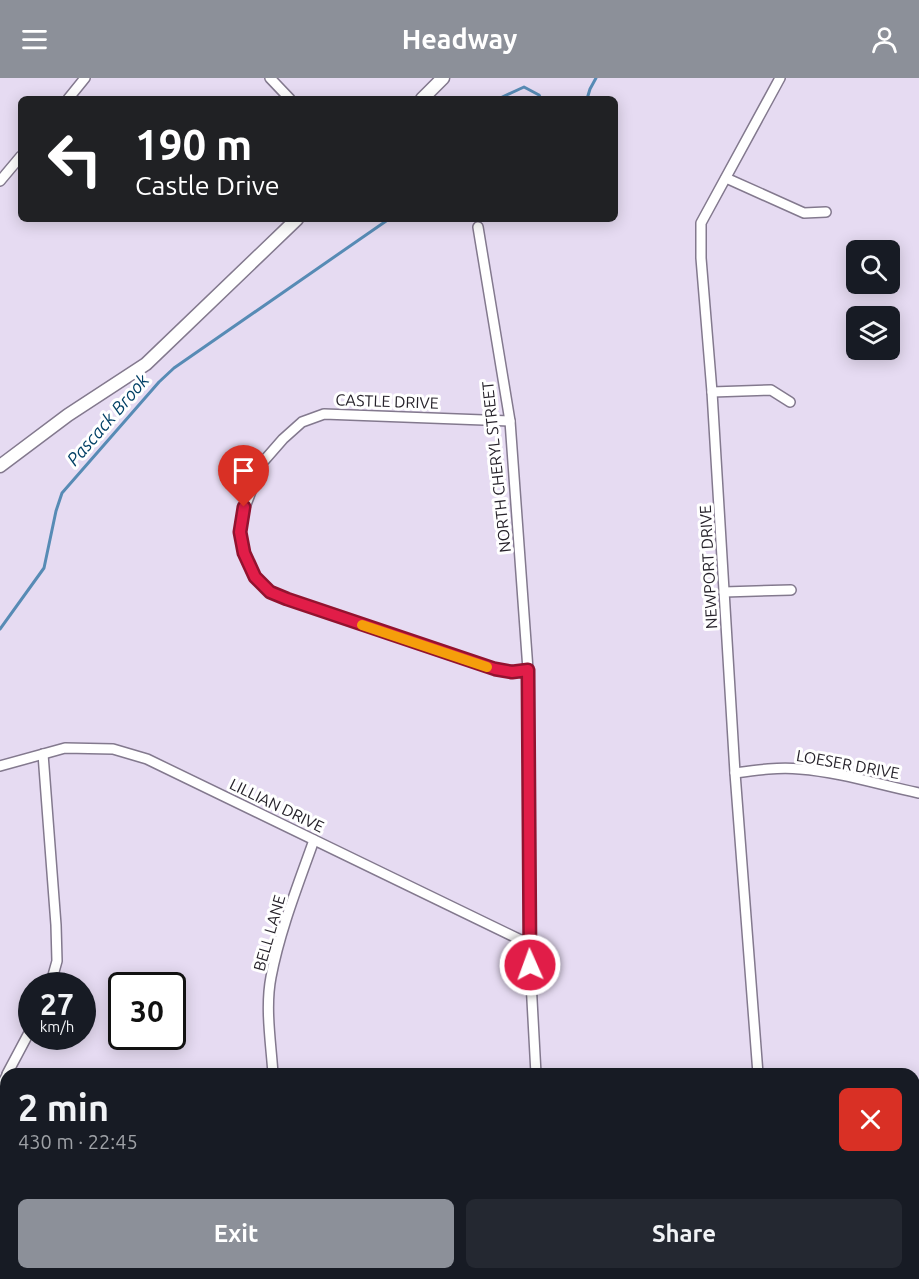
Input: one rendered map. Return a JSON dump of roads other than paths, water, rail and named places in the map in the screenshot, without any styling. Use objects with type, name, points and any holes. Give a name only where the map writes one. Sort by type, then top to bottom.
[{"type":"street","points":[[70,96],[85,78]]},
{"type":"street","points":[[270,78],[287,96]]},
{"type":"street","points":[[425,96],[443,78]]},
{"type":"street","name":"NEWPORT DRIVE","points":[[758,1068],[735,773],[712,392],[701,258],[701,223],[780,78]]},
{"type":"street","points":[[0,181],[18,160]]},
{"type":"street","points":[[726,178],[804,213],[826,212]]},
{"type":"street","points":[[0,466],[68,415],[146,364],[294,222]]},
{"type":"street","name":"NORTH CHERYL STREET","points":[[478,227],[510,421],[528,670],[529,944],[536,1068]]},
{"type":"street","points":[[712,392],[771,390],[790,402]]},
{"type":"street","name":"CASTLE DRIVE","points":[[510,421],[324,414],[302,422],[262,463],[244,507],[240,532],[244,553],[255,577],[270,592],[495,669],[512,672],[528,670]]},
{"type":"street","points":[[724,592],[792,590]]},
{"type":"street","name":"LILLIAN DRIVE","points":[[0,765],[65,748],[113,749],[147,759],[529,944]]},
{"type":"street","points":[[43,754],[56,925],[57,961],[54,972]]},
{"type":"street","name":"LOESER DRIVE","points":[[735,773],[770,768],[800,768],[919,793]]},
{"type":"street","name":"BELL LANE","points":[[273,1068],[270,1023],[271,979],[283,928],[314,840]]},
{"type":"street","points":[[11,1068],[20,1050]]},
{"type":"waterway","name":"Pascack Brook","points":[[588,96],[596,78]]},
{"type":"waterway","name":"Pascack Brook","points":[[504,96],[524,87],[540,96]]},
{"type":"waterway","name":"Pascack Brook","points":[[0,629],[44,568],[62,493],[159,382],[174,368],[385,222]]}]
